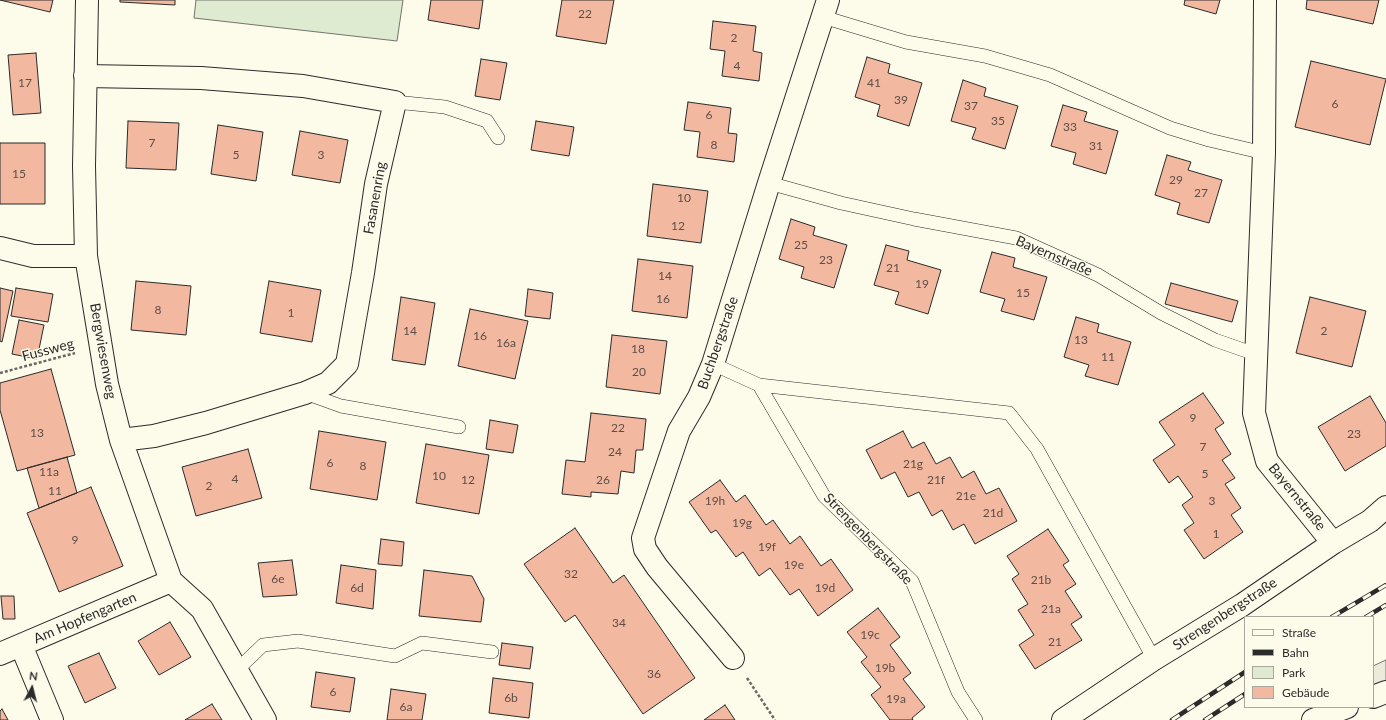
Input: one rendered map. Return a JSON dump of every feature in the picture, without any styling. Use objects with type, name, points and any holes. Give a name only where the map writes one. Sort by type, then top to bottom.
[{"type":"street","name":"Bergwiesenweg","points":[[87,0],[85,76],[86,256],[107,384],[122,440],[171,581],[202,609],[266,720]]},
{"type":"street","name":"Bayernstraße","points":[[1265,0],[1264,153],[1255,354],[1254,413],[1267,461],[1333,543]]},
{"type":"street","name":"Buchbergstraße","points":[[733,658],[657,566],[645,549],[643,538],[679,431],[699,397],[713,364],[768,182],[826,8]]},
{"type":"street","points":[[85,76],[201,78],[303,86],[395,102]]},
{"type":"street","name":"Fasanenring","points":[[122,440],[154,436],[206,423],[305,393],[328,383],[347,364],[364,273],[376,184],[395,102]]},
{"type":"street","points":[[0,248],[33,256],[86,256]]},
{"type":"street","name":"Strengenbergstraße","points":[[1064,720],[1154,659],[1242,605],[1333,543],[1370,522],[1386,507]]},
{"type":"street","name":"Am Hopfengarten","points":[[0,654],[171,581]]},
{"type":"street","points":[[22,645],[52,720]]},
{"type":"street","points":[[1374,697],[1386,692]]},
{"type":"street","points":[[1313,720],[1344,708]]},
{"type":"lane","points":[[826,8],[906,42],[985,56],[1050,75],[1170,128],[1208,140],[1264,153]]},
{"type":"lane","points":[[395,102],[445,107],[487,121],[498,138]]},
{"type":"lane","name":"Bayernstraße","points":[[768,182],[855,206],[1016,238],[1098,275],[1161,313],[1215,340],[1255,354]]},
{"type":"lane","points":[[713,364],[759,385],[1009,413],[1037,449],[1154,659]]},
{"type":"lane","name":"Strengenbergstraße","points":[[759,385],[824,496],[912,581],[958,692],[976,720]]},
{"type":"lane","points":[[305,393],[341,406],[459,427]]},
{"type":"lane","points":[[238,670],[263,645],[298,641],[395,656],[422,643],[492,652]]},
{"type":"path","name":"Fussweg","points":[[0,373],[101,346]]},
{"type":"path","points":[[733,658],[776,720]]},
{"type":"green space","points":[[196,0],[403,0],[397,41],[194,18]]},
{"type":"shaded area","points":[[1386,660],[1386,682],[1374,688],[1374,666]]},
{"type":"building","points":[[0,0],[53,0],[50,12]]},
{"type":"building","points":[[120,0],[175,0],[175,5],[120,2]]},
{"type":"building","points":[[431,0],[483,0],[479,29],[428,20]]},
{"type":"building","points":[[562,0],[614,0],[606,44],[556,36]]},
{"type":"building","points":[[1185,0],[1220,0],[1216,14],[1184,5]]},
{"type":"building","points":[[1307,0],[1379,0],[1373,24],[1306,9]]},
{"type":"building","points":[[713,21],[756,26],[753,51],[762,53],[759,81],[722,76],[725,51],[710,49]]},
{"type":"building","points":[[36,53],[41,113],[13,115],[8,55]]},
{"type":"building","points":[[867,57],[890,64],[888,73],[922,83],[909,126],[877,116],[880,105],[855,97]]},
{"type":"building","points":[[481,59],[507,63],[500,100],[475,96]]},
{"type":"building","points":[[1311,61],[1386,79],[1370,145],[1295,127]]},
{"type":"building","points":[[963,80],[986,88],[984,96],[1018,106],[1005,149],[972,139],[976,128],[951,121]]},
{"type":"building","points":[[688,102],[731,108],[728,133],[737,134],[734,162],[697,157],[700,132],[684,130]]},
{"type":"building","points":[[1063,105],[1087,112],[1084,121],[1118,131],[1106,174],[1073,164],[1076,153],[1051,146]]},
{"type":"building","points":[[128,121],[179,123],[176,170],[126,168]]},
{"type":"building","points":[[536,121],[574,127],[569,156],[531,150]]},
{"type":"building","points":[[218,125],[263,132],[256,181],[211,174]]},
{"type":"building","points":[[300,131],[348,140],[340,183],[292,175]]},
{"type":"building","points":[[0,143],[45,143],[45,204],[0,204]]},
{"type":"building","points":[[1167,155],[1191,162],[1188,170],[1222,180],[1209,223],[1177,214],[1180,203],[1155,195]]},
{"type":"building","points":[[653,184],[708,191],[701,243],[647,236]]},
{"type":"building","points":[[791,219],[815,227],[813,235],[847,245],[834,288],[801,278],[804,267],[779,259]]},
{"type":"building","points":[[886,245],[909,251],[907,260],[941,270],[928,314],[895,304],[899,292],[874,285]]},
{"type":"building","points":[[992,252],[1015,258],[1013,267],[1047,277],[1034,320],[1001,311],[1005,299],[980,292]]},
{"type":"building","points":[[638,259],[693,266],[687,318],[632,311]]},
{"type":"building","points":[[136,281],[191,286],[186,335],[131,330]]},
{"type":"building","points":[[269,281],[321,290],[312,342],[260,333]]},
{"type":"building","points":[[1171,283],[1238,301],[1232,322],[1165,304]]},
{"type":"building","points":[[0,288],[13,291],[2,342],[0,341]]},
{"type":"building","points":[[16,288],[53,294],[48,322],[11,316]]},
{"type":"building","points":[[528,289],[553,293],[550,319],[525,316]]},
{"type":"building","points":[[401,297],[435,303],[425,365],[392,360]]},
{"type":"building","points":[[1310,297],[1366,311],[1352,367],[1296,353]]},
{"type":"building","points":[[470,309],[528,321],[515,379],[458,366]]},
{"type":"building","points":[[1076,317],[1099,324],[1097,332],[1131,342],[1118,385],[1085,376],[1089,365],[1064,357]]},
{"type":"building","points":[[19,320],[44,325],[37,359],[12,354]]},
{"type":"building","points":[[612,335],[667,341],[660,394],[606,387]]},
{"type":"building","points":[[51,369],[75,455],[17,471],[0,410],[0,383]]},
{"type":"building","points":[[1203,393],[1224,423],[1215,429],[1231,454],[1222,460],[1235,478],[1225,484],[1241,508],[1231,515],[1243,532],[1204,559],[1184,530],[1194,523],[1182,505],[1193,497],[1178,476],[1169,483],[1153,460],[1175,445],[1159,422]]},
{"type":"building","points":[[1370,396],[1386,423],[1386,446],[1345,471],[1318,427]]},
{"type":"building","points":[[591,413],[646,419],[643,450],[636,450],[634,473],[621,471],[618,494],[591,492],[591,497],[562,494],[566,460],[585,462]]},
{"type":"building","points":[[490,420],[518,425],[513,453],[486,449]]},
{"type":"building","points":[[319,431],[386,442],[377,500],[310,489]]},
{"type":"building","points":[[903,431],[912,448],[924,442],[936,464],[950,457],[962,478],[974,471],[986,494],[999,488],[1017,521],[975,544],[964,524],[953,530],[942,510],[932,516],[919,492],[908,497],[895,472],[881,479],[866,450]]},
{"type":"building","points":[[426,444],[489,455],[479,514],[416,503]]},
{"type":"building","points":[[248,449],[262,498],[196,516],[182,467]]},
{"type":"building","points":[[67,457],[77,493],[39,508],[27,468]]},
{"type":"building","points":[[720,480],[736,502],[745,495],[766,525],[773,520],[790,544],[800,536],[821,566],[831,559],[853,590],[818,616],[799,589],[790,595],[770,568],[759,576],[743,552],[736,557],[716,530],[711,533],[689,502]]},
{"type":"building","points":[[91,487],[123,566],[59,592],[27,513]]},
{"type":"building","points":[[575,528],[613,583],[624,575],[695,678],[643,714],[575,615],[565,622],[524,564]]},
{"type":"building","points":[[1048,529],[1069,561],[1063,565],[1076,584],[1065,591],[1082,617],[1071,624],[1082,640],[1035,669],[1019,645],[1034,635],[1018,610],[1028,604],[1012,579],[1019,574],[1007,556]]},
{"type":"building","points":[[381,539],[404,542],[402,566],[378,564]]},
{"type":"building","points":[[292,560],[297,595],[263,597],[258,563]]},
{"type":"building","points":[[341,565],[376,570],[373,609],[336,603]]},
{"type":"building","points":[[424,570],[472,576],[484,599],[481,622],[419,616]]},
{"type":"building","points":[[1,596],[14,596],[15,619],[3,619]]},
{"type":"building","points":[[878,608],[900,637],[890,645],[911,673],[903,679],[925,707],[912,718],[913,720],[890,720],[871,695],[881,687],[861,662],[867,657],[847,632]]},
{"type":"building","points":[[170,622],[191,657],[159,675],[138,641]]},
{"type":"building","points":[[502,643],[533,647],[530,669],[499,665]]},
{"type":"building","points":[[99,653],[116,688],[85,703],[68,666]]},
{"type":"building","points":[[316,672],[355,678],[350,712],[311,707]]},
{"type":"building","points":[[493,678],[533,683],[529,718],[489,713]]},
{"type":"building","points":[[391,689],[426,694],[422,720],[387,720]]},
{"type":"building","points":[[212,704],[222,720],[185,720]]},
{"type":"building","points":[[725,705],[735,720],[704,720]]},
{"type":"building","points":[[2,709],[8,720],[0,720],[0,711]]},
{"type":"railway","points":[[1334,616],[1386,585]]},
{"type":"railway","points":[[1368,616],[1386,605]]},
{"type":"railway","points":[[1172,720],[1244,673]]},
{"type":"railway","points":[[1205,720],[1244,695]]}]
